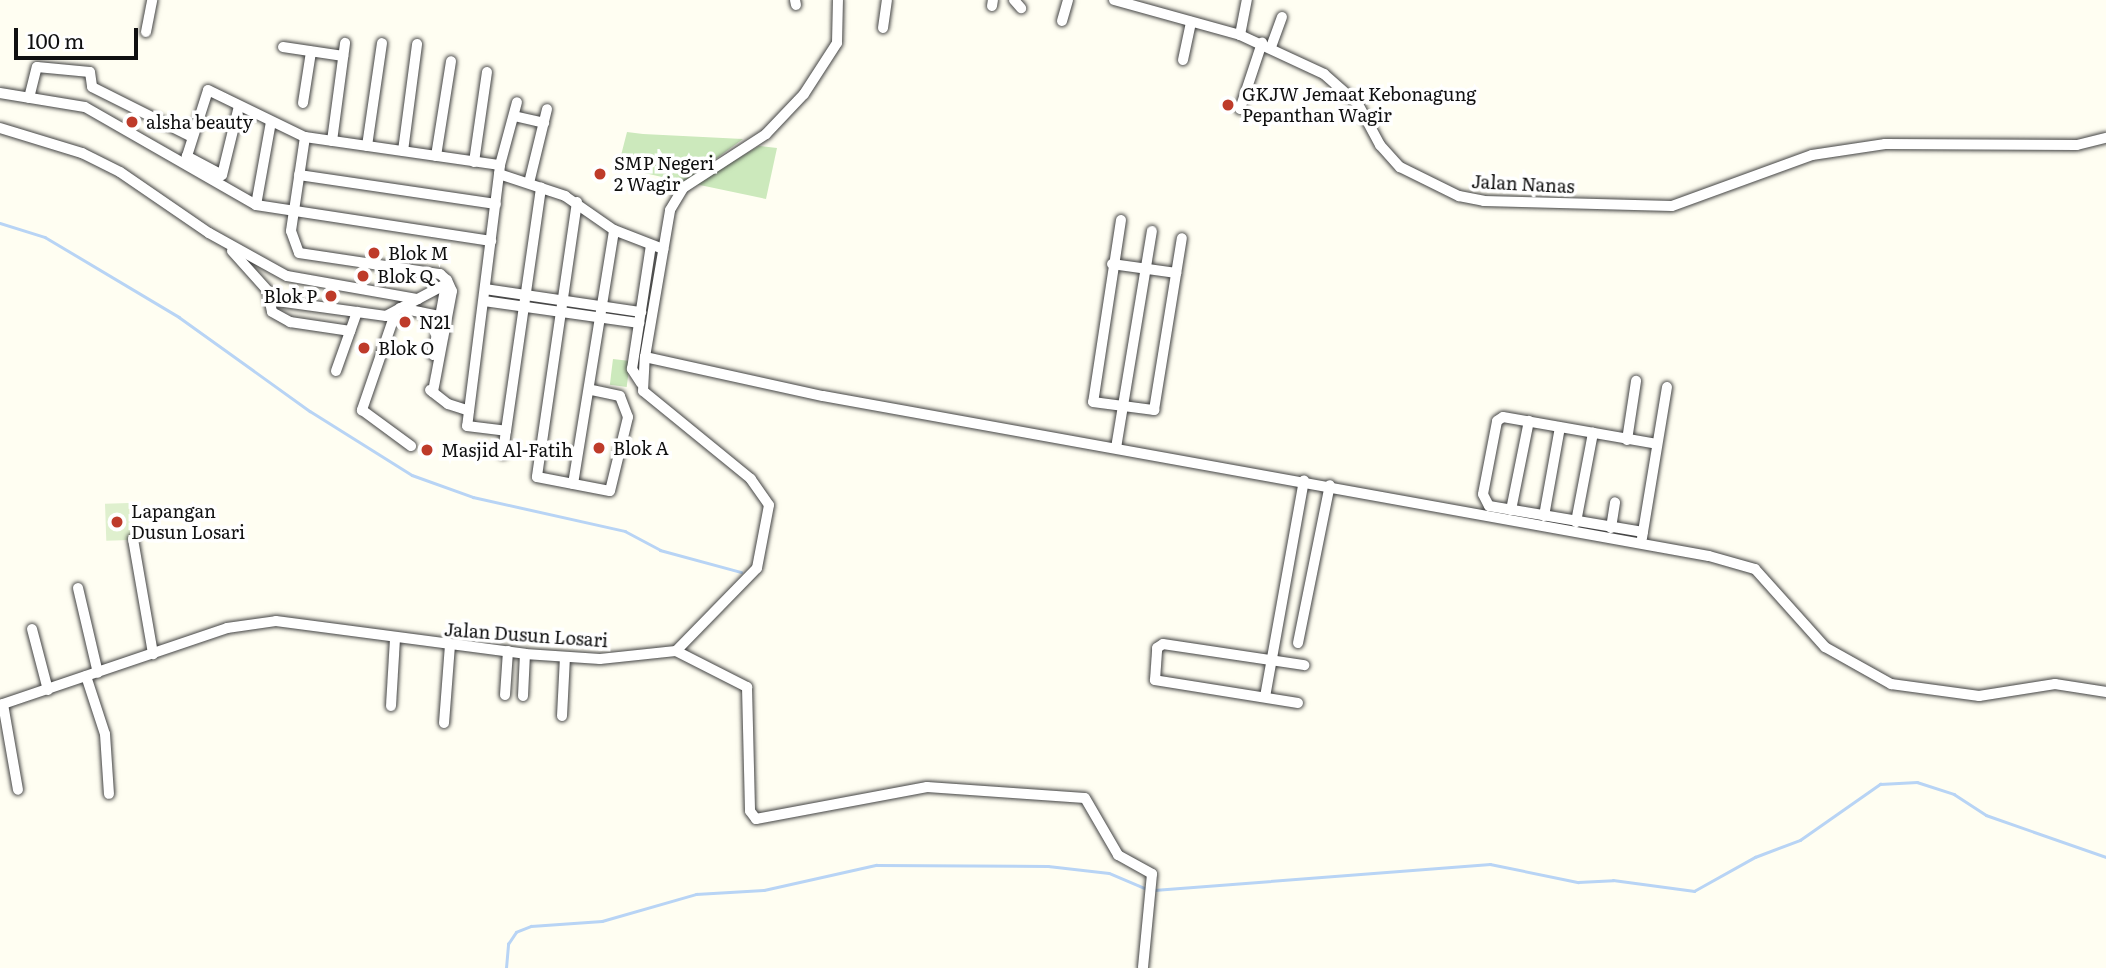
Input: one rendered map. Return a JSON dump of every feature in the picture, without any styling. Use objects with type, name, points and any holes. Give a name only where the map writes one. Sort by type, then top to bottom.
[{"type":"street","points":[[146,32],[152,0]]},
{"type":"street","points":[[641,383],[672,203],[683,188],[766,134],[810,85],[837,43],[838,0]]},
{"type":"street","points":[[883,28],[887,0]]},
{"type":"street","points":[[1062,21],[1068,0]]},
{"type":"street","points":[[1240,35],[1247,0]]},
{"type":"street","name":"Jalan Nanas","points":[[1120,1],[1240,35],[1266,45],[1338,83],[1358,104],[1389,158],[1459,196],[1520,204],[1672,206],[1812,155],[1885,144],[2077,145],[2106,138]]},
{"type":"street","points":[[1240,109],[1266,45],[1282,17]]},
{"type":"street","points":[[1183,60],[1191,22]]},
{"type":"street","points":[[332,141],[345,43]]},
{"type":"street","points":[[367,146],[382,43]]},
{"type":"street","points":[[403,152],[416,44]]},
{"type":"street","points":[[283,47],[343,56]]},
{"type":"street","points":[[303,103],[311,52]]},
{"type":"street","points":[[436,156],[451,61]]},
{"type":"street","points":[[29,98],[37,66],[90,72],[92,86],[192,137]]},
{"type":"street","points":[[474,162],[487,72]]},
{"type":"street","points":[[239,106],[222,175],[187,156],[208,90],[305,137],[474,162],[500,170],[577,202],[614,230],[663,249]]},
{"type":"street","points":[[0,93],[85,107],[256,205],[491,241]]},
{"type":"street","points":[[506,431],[467,426],[500,170],[517,102]]},
{"type":"street","points":[[529,183],[547,108]]},
{"type":"street","points":[[514,116],[544,123]]},
{"type":"street","points":[[256,205],[271,122]]},
{"type":"street","points":[[0,128],[82,153],[121,172],[240,257],[277,301],[356,312],[417,311],[440,316]]},
{"type":"street","points":[[305,137],[291,231],[299,253],[440,274],[452,291],[433,392]]},
{"type":"street","points":[[299,175],[496,204]]},
{"type":"street","points":[[503,454],[541,187]]},
{"type":"street","points":[[577,202],[537,477],[610,491],[628,416],[620,396],[591,390]]},
{"type":"street","points":[[1121,220],[1090,398],[1123,408],[1149,412],[1155,407],[1182,238]]},
{"type":"street","points":[[573,484],[591,390],[614,230]]},
{"type":"street","points":[[1116,448],[1152,230]]},
{"type":"street","points":[[209,233],[287,276],[418,299]]},
{"type":"street","points":[[651,245],[632,369],[647,395],[751,479],[765,493],[769,505],[757,568],[676,651],[747,687],[750,811],[756,819],[927,787],[1079,796],[1089,803],[1118,855],[1148,868],[1152,889],[1143,968]]},
{"type":"street","points":[[1112,264],[1176,273]]},
{"type":"street","points":[[411,446],[362,410],[397,311],[446,284]]},
{"type":"street","points":[[446,284],[428,387],[448,404],[469,411]]},
{"type":"street","points":[[485,289],[641,312]]},
{"type":"street","points":[[268,291],[272,312],[290,322],[350,331]]},
{"type":"street","points":[[417,311],[418,299]]},
{"type":"street","points":[[484,301],[639,323]]},
{"type":"street","points":[[336,370],[356,312]]},
{"type":"street","points":[[645,357],[823,396],[1642,537]]},
{"type":"street","points":[[1627,440],[1636,381]]},
{"type":"street","points":[[1642,537],[1667,387]]},
{"type":"street","points":[[1657,444],[1503,417],[1497,421],[1483,498],[1489,506],[1611,527],[1755,569],[1825,647],[1891,684],[1979,696],[2055,684],[2106,692]]},
{"type":"street","points":[[1511,510],[1529,421]]},
{"type":"street","points":[[1544,516],[1560,427]]},
{"type":"street","points":[[1576,522],[1592,433]]},
{"type":"street","points":[[1265,697],[1304,480]]},
{"type":"street","points":[[1298,643],[1330,485]]},
{"type":"street","points":[[1611,527],[1615,502]]},
{"type":"street","points":[[133,539],[153,654]]},
{"type":"street","points":[[78,587],[98,673]]},
{"type":"street","name":"Jalan Dusun Losari","points":[[2,705],[227,628],[276,621],[395,639],[565,657],[600,659],[676,651]]},
{"type":"street","points":[[32,629],[48,690]]},
{"type":"street","points":[[391,706],[395,639]]},
{"type":"street","points":[[1298,703],[1155,680],[1157,648],[1163,644],[1304,665]]},
{"type":"street","points":[[444,723],[450,645]]},
{"type":"street","points":[[505,695],[508,651]]},
{"type":"street","points":[[523,696],[525,654]]},
{"type":"street","points":[[562,716],[565,657]]},
{"type":"street","points":[[86,676],[105,734],[109,794]]},
{"type":"street","points":[[2,705],[18,790]]},
{"type":"green space","points":[[627,132],[743,139],[684,182],[618,167]]},
{"type":"green space","points":[[759,146],[777,148],[766,199],[695,184]]},
{"type":"green space","points":[[656,260],[639,370],[636,369]]},
{"type":"green space","points":[[613,359],[630,361],[627,387],[610,385]]},
{"type":"green space","name":"Lapangan Dusun Losari","points":[[129,503],[130,540],[106,541],[105,504]]},
{"type":"waterway","points":[[0,223],[45,237],[179,317],[310,411],[412,475],[473,497],[625,531],[660,550],[741,572]]},
{"type":"waterway","points":[[1154,890],[1490,864],[1578,882],[1613,880],[1694,891],[1755,857],[1800,840],[1880,784],[1917,782],[1954,794],[1986,815],[2106,857]]},
{"type":"waterway","points":[[506,968],[508,944],[516,932],[531,926],[602,921],[696,894],[764,890],[876,865],[1048,866],[1109,873],[1147,889]]},
{"type":"place","name":"GKJW Jemaat Kebonagung Pepanthan Wagir","points":[[1228,105]]},
{"type":"place","name":"alsha beauty","points":[[132,122]]},
{"type":"place","name":"SMP Negeri 2 Wagir","points":[[600,174]]},
{"type":"place","name":"Blok M","points":[[374,253]]},
{"type":"place","name":"Blok Q","points":[[363,276]]},
{"type":"place","name":"Blok P","points":[[331,296]]},
{"type":"place","name":"N21","points":[[405,322]]},
{"type":"place","name":"Blok O","points":[[364,348]]},
{"type":"place","name":"Blok A","points":[[599,448]]},
{"type":"place","name":"Masjid Al-Fatih","points":[[427,450]]},
{"type":"place","name":"Lapangan Dusun Losari","points":[[117,522]]}]
